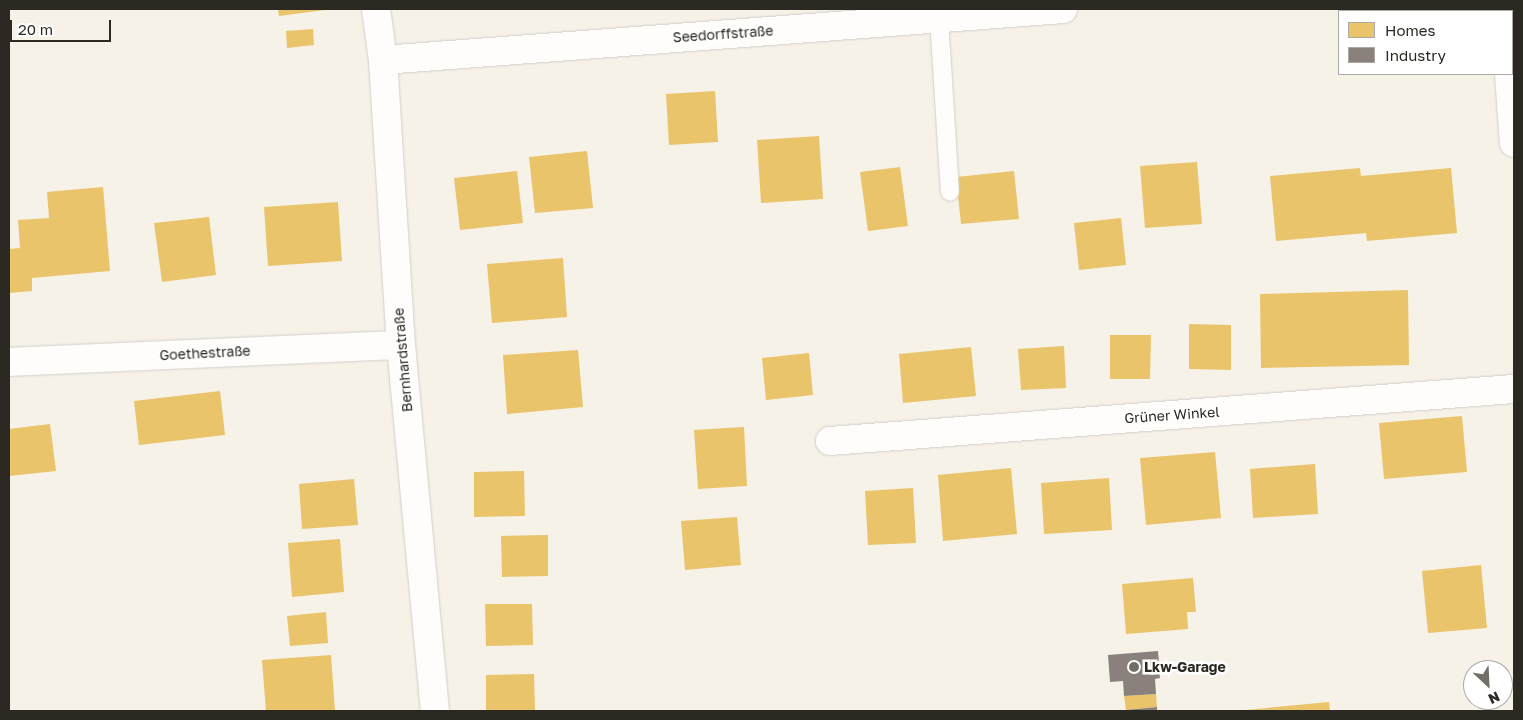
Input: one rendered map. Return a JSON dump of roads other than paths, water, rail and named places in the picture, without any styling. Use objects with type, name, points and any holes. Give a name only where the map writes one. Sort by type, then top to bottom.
[{"type":"street","name":"Bernhardstraße","points":[[376,9],[382,60],[401,345],[435,711]]},
{"type":"street","name":"Seedorffstraße","points":[[382,60],[828,17],[939,18],[1063,9]]},
{"type":"street","points":[[1509,75],[1514,144]]},
{"type":"street","name":"Goethestraße","points":[[9,362],[401,345]]},
{"type":"street","name":"Grüner Winkel","points":[[830,441],[1514,390]]},
{"type":"lane","points":[[939,18],[950,192]]},
{"type":"place","name":"Lkw-Garage","points":[[1134,667]]}]
